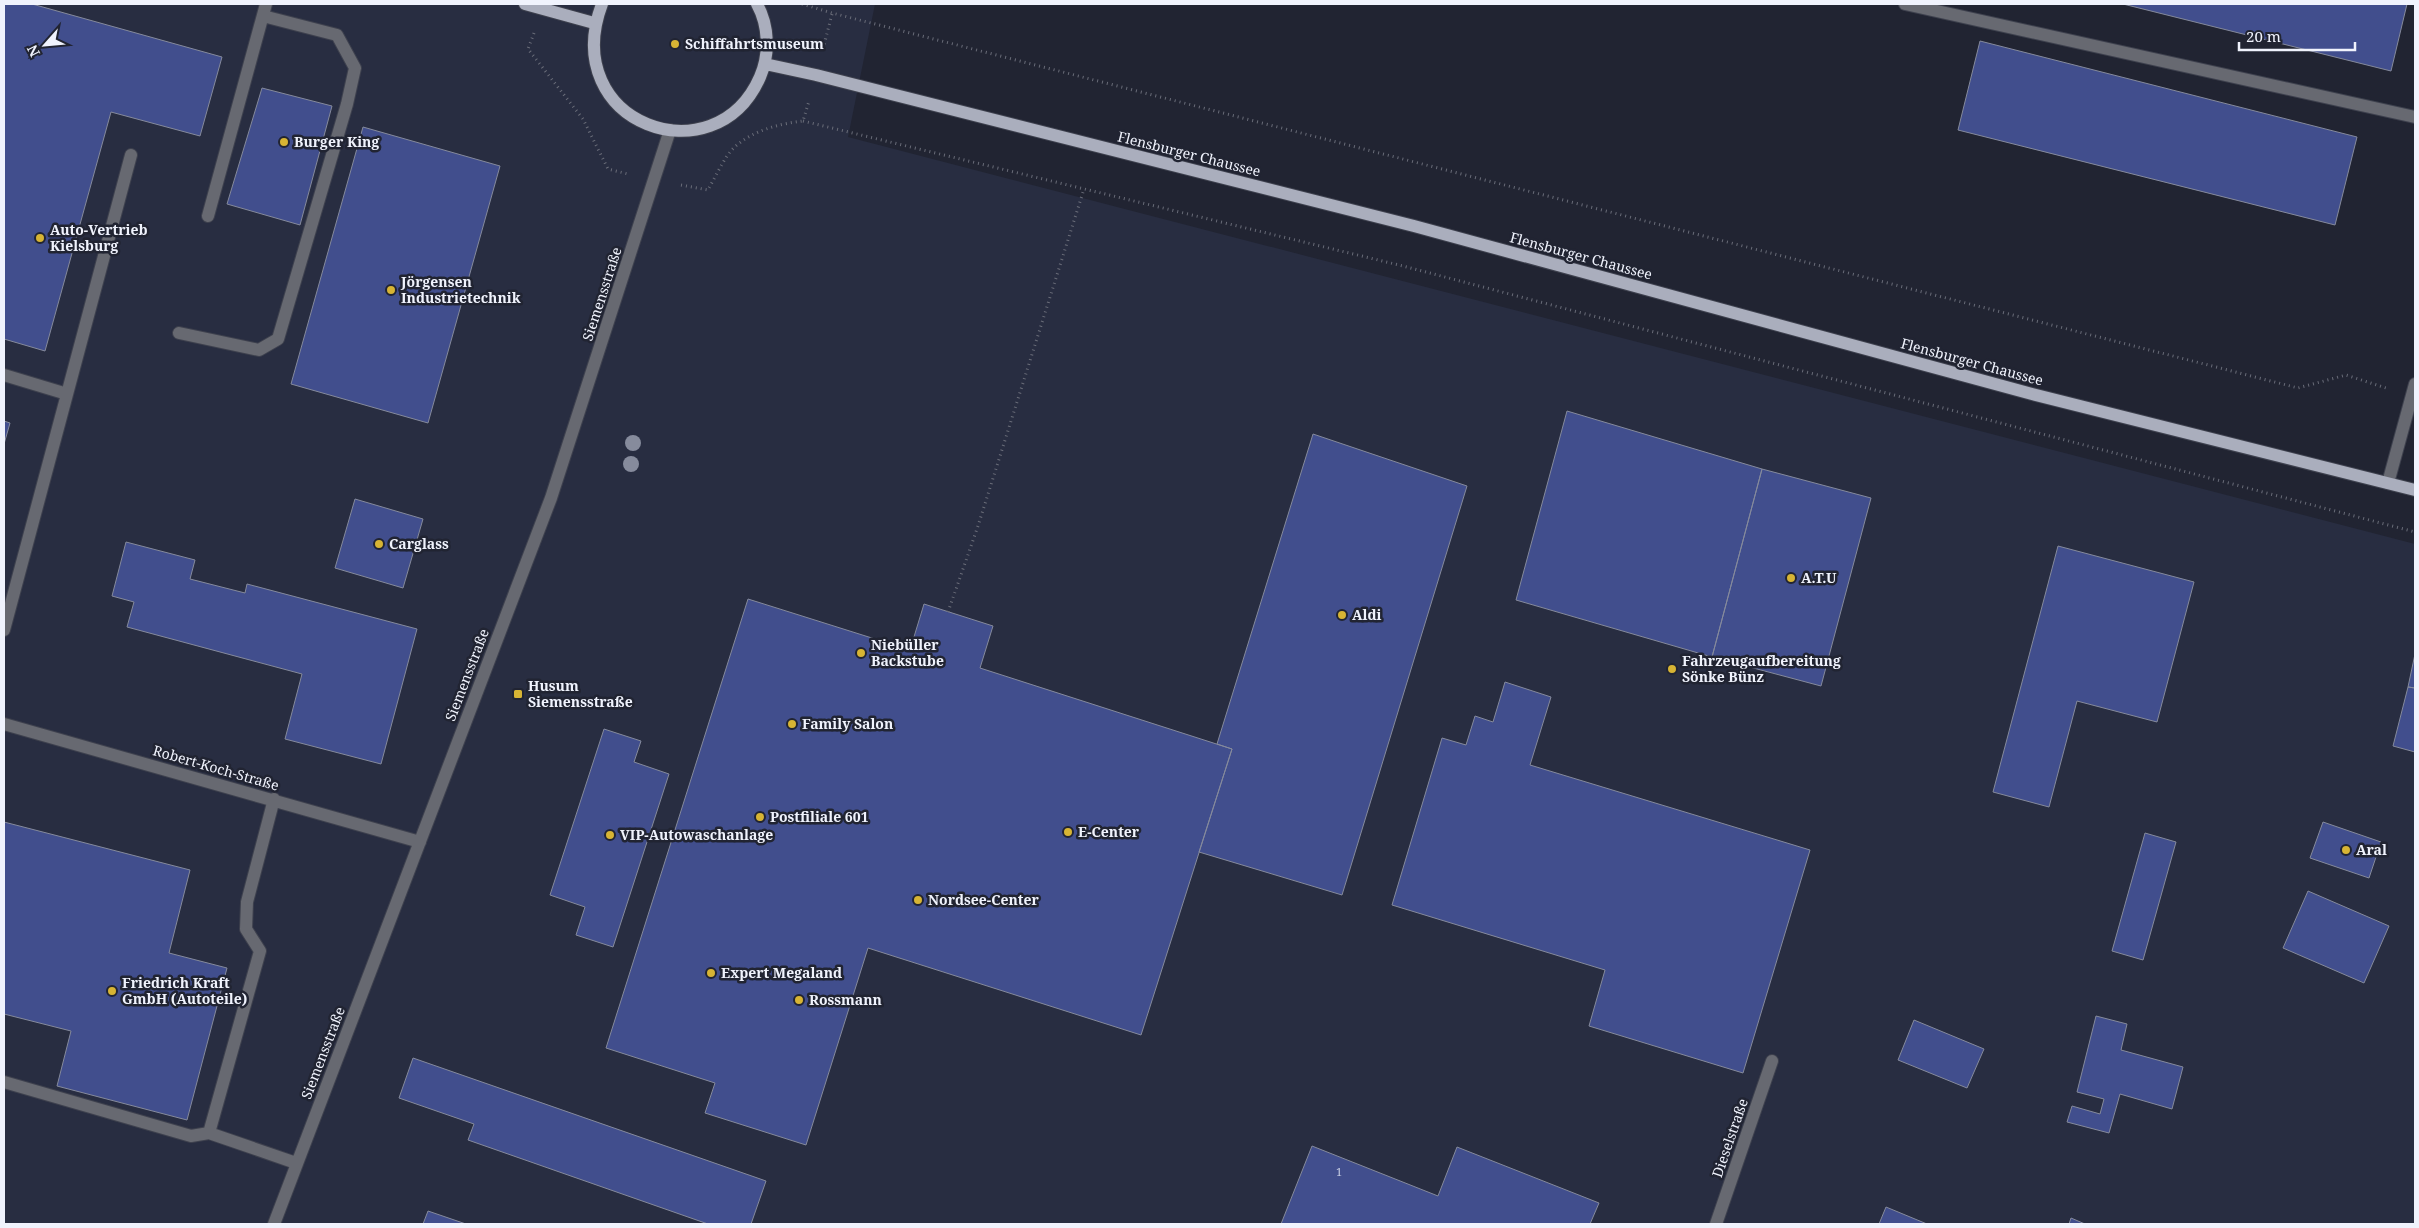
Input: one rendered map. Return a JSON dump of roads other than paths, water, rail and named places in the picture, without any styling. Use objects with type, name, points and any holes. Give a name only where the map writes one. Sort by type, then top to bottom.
[{"type":"main road","points":[[525,4],[594,23]]},
{"type":"main road","points":[[602,4],[594,23],[592,52],[597,73],[607,92],[624,111],[650,126],[670,130],[692,130],[708,126],[725,118],[741,106],[753,92],[765,64],[767,38],[763,14],[757,4]]},
{"type":"main road","name":"Flensburger Chaussee","points":[[765,64],[826,77],[1404,224],[2032,394],[2415,490]]},
{"type":"street","points":[[1905,4],[2415,117]]},
{"type":"street","points":[[179,333],[259,350],[278,339],[347,104],[355,68],[337,35],[265,10],[208,216]]},
{"type":"street","name":"Siemensstraße","points":[[274,1224],[551,498],[670,130]]},
{"type":"street","points":[[4,630],[132,155]]},
{"type":"street","points":[[4,375],[67,394]]},
{"type":"street","points":[[2388,483],[2414,390]]},
{"type":"street","name":"Robert-Koch-Straße","points":[[4,724],[274,799],[420,842]]},
{"type":"street","points":[[209,1133],[260,951],[246,929],[247,902],[274,799]]},
{"type":"street","name":"Dieselstraße","points":[[1716,1224],[1772,1061]]},
{"type":"street","points":[[4,1082],[191,1136],[209,1133],[296,1163]]},
{"type":"place","name":"Schiffahrtsmuseum","points":[[675,44]]},
{"type":"place","name":"Burger King","points":[[284,142]]},
{"type":"place","name":"Auto-Vertrieb Kielsburg","points":[[40,238]]},
{"type":"place","name":"Jörgensen Industrietechnik","points":[[391,290]]},
{"type":"place","name":"Carglass","points":[[379,544]]},
{"type":"place","name":"A.T.U","points":[[1791,578]]},
{"type":"place","name":"Aldi","points":[[1342,615]]},
{"type":"place","name":"Niebüller Backstube","points":[[861,653]]},
{"type":"place","name":"Fahrzeugaufbereitung Sönke Bünz","points":[[1672,669]]},
{"type":"place","name":"Husum Siemensstraße","points":[[518,694]]},
{"type":"place","name":"Family Salon","points":[[792,724]]},
{"type":"place","name":"Postfiliale 601","points":[[760,817]]},
{"type":"place","name":"E-Center","points":[[1068,832]]},
{"type":"place","name":"VIP-Autowaschanlage","points":[[610,835]]},
{"type":"place","name":"Aral","points":[[2346,850]]},
{"type":"place","name":"Nordsee-Center","points":[[918,900]]},
{"type":"place","name":"Expert Megaland","points":[[711,973]]},
{"type":"place","name":"Friedrich Kraft GmbH (Autoteile)","points":[[112,991]]},
{"type":"place","name":"Rossmann","points":[[799,1000]]}]
